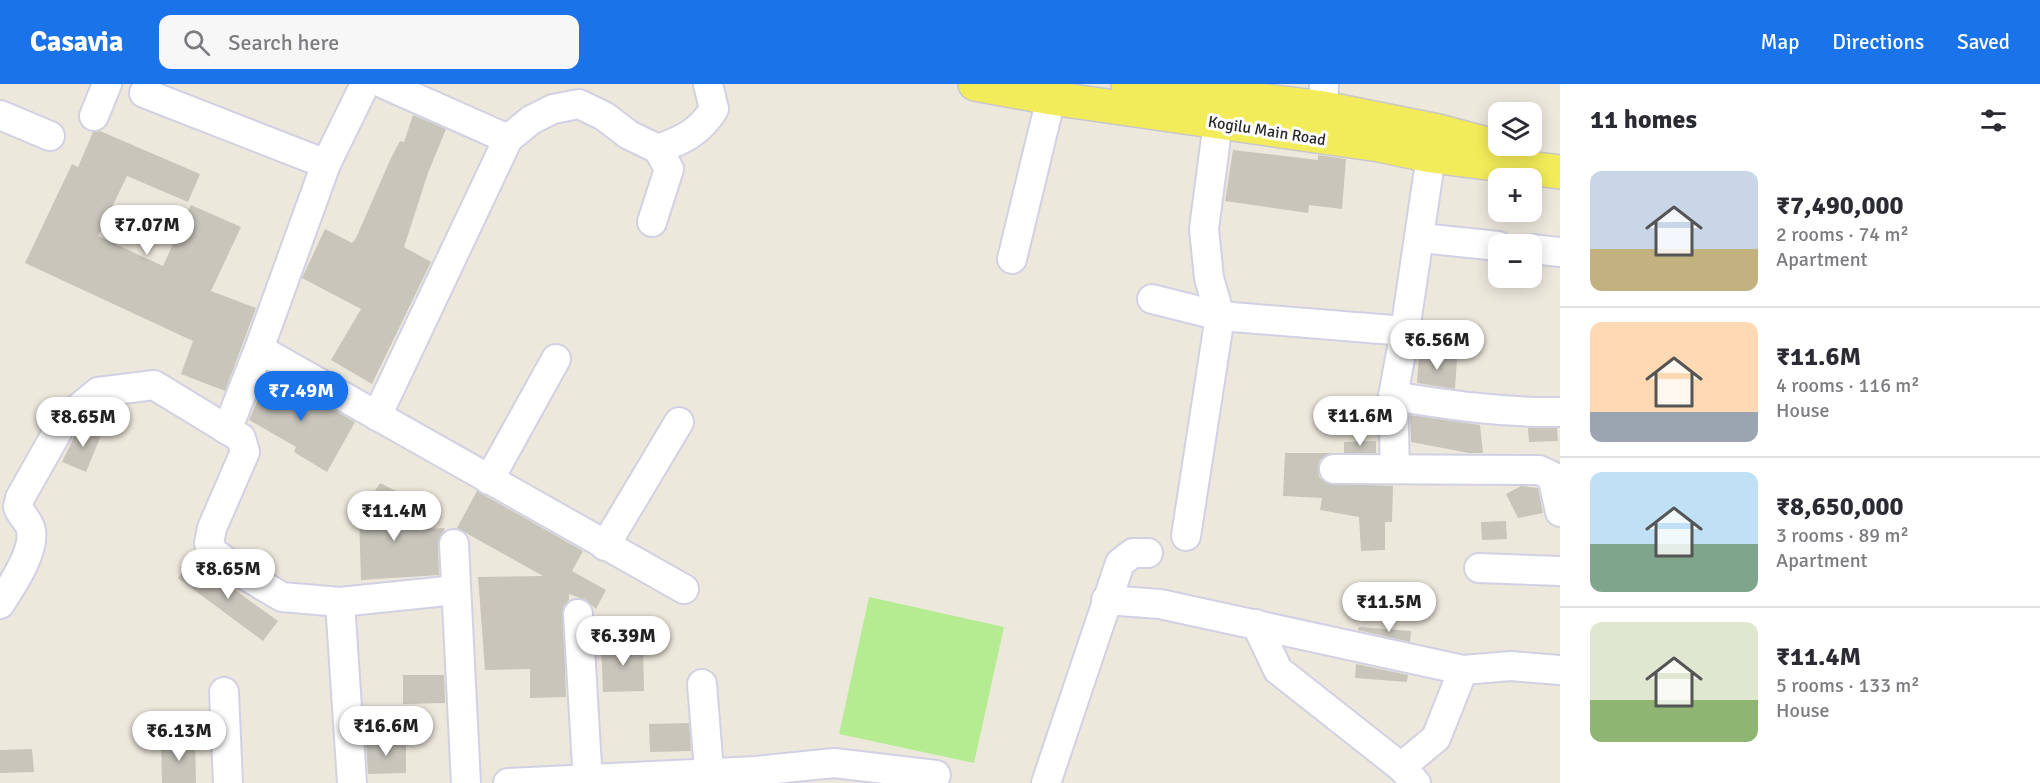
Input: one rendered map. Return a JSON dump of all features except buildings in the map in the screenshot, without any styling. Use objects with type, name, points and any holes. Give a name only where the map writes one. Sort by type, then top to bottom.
[{"type":"main road","name":"Kogilu Main Road","points":[[975,84],[1051,99],[1218,122],[1357,129],[1559,159]]},
{"type":"main road","name":"Kogilu Main Road","points":[[1128,84],[1323,96],[1357,129],[1431,156],[1559,159]]},
{"type":"street","points":[[94,116],[107,84]]},
{"type":"street","points":[[227,430],[326,164],[365,84]]},
{"type":"street","points":[[384,84],[508,139]]},
{"type":"street","points":[[658,149],[694,134],[707,120],[714,109],[708,84]]},
{"type":"street","points":[[144,93],[326,164]]},
{"type":"street","points":[[1012,259],[1051,99]]},
{"type":"street","points":[[377,416],[508,139],[531,120],[553,109],[579,104],[604,116],[629,135],[658,149],[669,169],[652,222]]},
{"type":"street","points":[[0,117],[50,136]]},
{"type":"street","points":[[1186,536],[1220,316],[1209,278],[1204,229],[1218,122]]},
{"type":"street","points":[[1395,468],[1393,396],[1421,238],[1431,156]]},
{"type":"street","points":[[1421,238],[1488,245]]},
{"type":"street","points":[[1542,250],[1560,252]]},
{"type":"street","points":[[1152,299],[1220,316],[1405,332]]},
{"type":"street","points":[[259,349],[684,590]]},
{"type":"street","points":[[489,480],[556,359]]},
{"type":"street","points":[[0,604],[18,576],[31,539],[28,522],[20,512],[20,498],[64,420],[98,392],[154,385],[241,438],[244,444],[244,452],[212,528],[209,543],[213,552],[282,597],[340,602],[456,590]]},
{"type":"street","points":[[1393,396],[1482,409],[1526,413],[1560,412]]},
{"type":"street","points":[[606,546],[679,422]]},
{"type":"street","points":[[1334,469],[1539,470],[1552,476],[1560,512]]},
{"type":"street","points":[[454,544],[466,783]]},
{"type":"street","points":[[1046,783],[1120,563],[1133,553],[1148,553]]},
{"type":"street","points":[[1479,568],[1560,572]]},
{"type":"street","points":[[1106,600],[1160,604],[1463,670],[1510,666],[1560,670]]},
{"type":"street","points":[[340,602],[352,783]]},
{"type":"street","points":[[578,614],[588,781]]},
{"type":"street","points":[[1256,624],[1278,670],[1409,775],[1436,738],[1463,670]]},
{"type":"street","points":[[702,684],[709,778]]},
{"type":"street","points":[[224,692],[228,783]]},
{"type":"street","points":[[508,783],[709,778],[834,763],[936,775]]},
{"type":"green space","points":[[869,597],[1004,627],[974,763],[839,734]]}]
